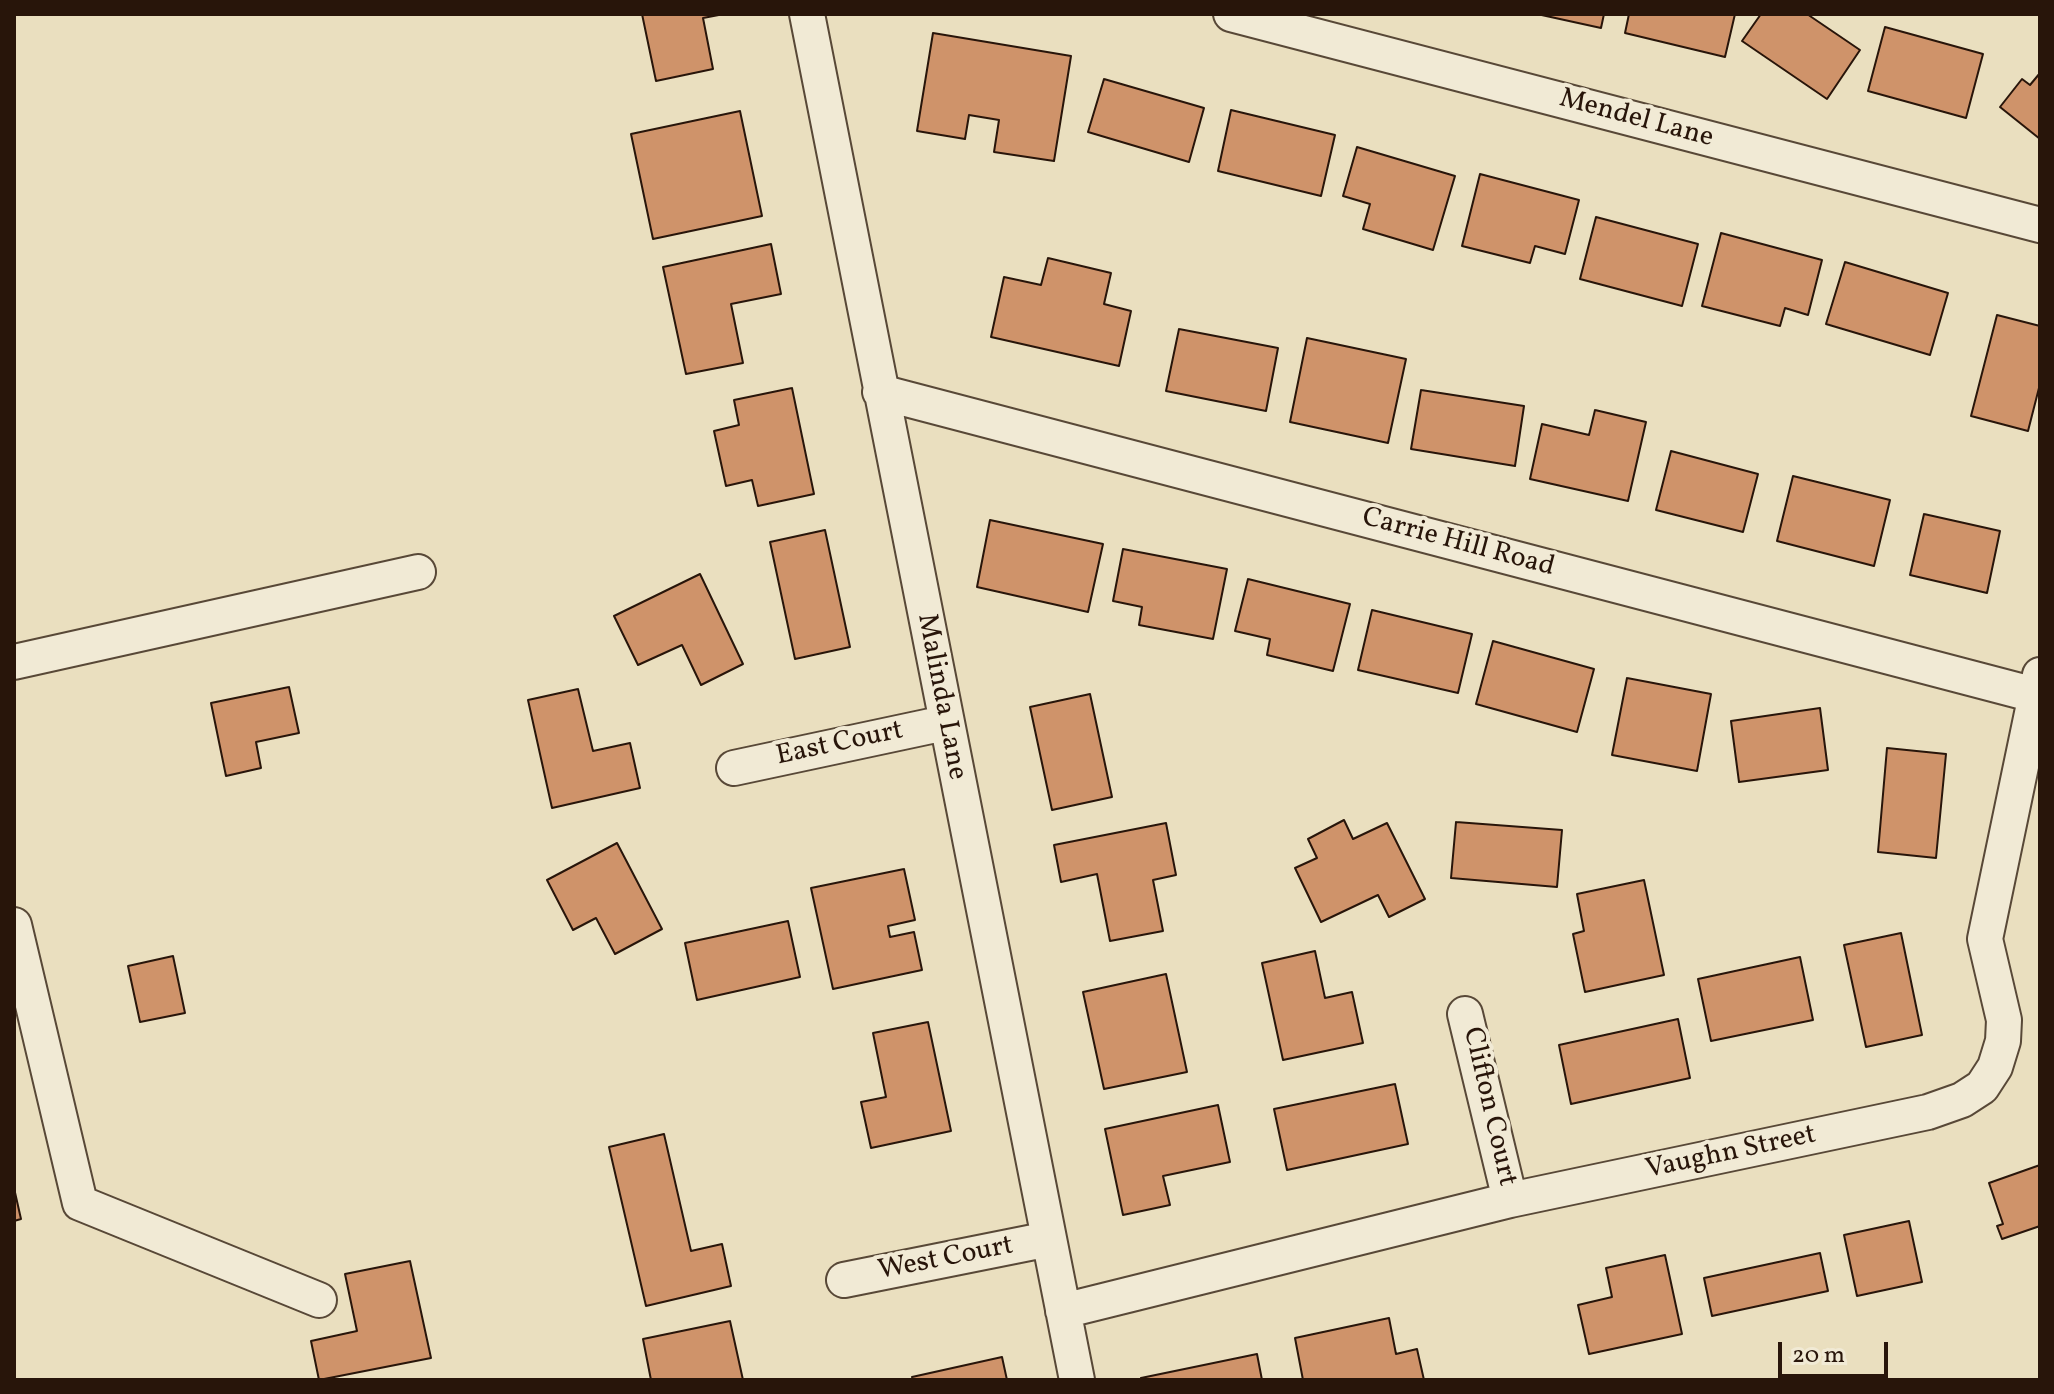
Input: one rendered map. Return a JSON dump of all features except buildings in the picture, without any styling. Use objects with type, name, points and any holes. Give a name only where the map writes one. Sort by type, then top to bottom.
[{"type":"street","name":"Malinda Lane","points":[[807,14],[1077,1380]]},
{"type":"street","name":"Mendel Lane","points":[[1231,14],[2040,225]]},
{"type":"street","name":"Carrie Hill Road","points":[[880,392],[2038,685]]},
{"type":"street","points":[[14,662],[418,572]]},
{"type":"street","name":"Vaughn Street","points":[[1063,1311],[1510,1200],[1928,1112],[1962,1100],[1982,1087],[1995,1067],[2003,1041],[2004,1020],[1985,939],[2038,685]]},
{"type":"street","name":"East Court","points":[[734,768],[945,723]]},
{"type":"street","points":[[14,925],[80,1203],[319,1300]]},
{"type":"street","name":"Clifton Court","points":[[1465,1014],[1510,1200]]},
{"type":"street","name":"West Court","points":[[844,1280],[1049,1239]]}]
